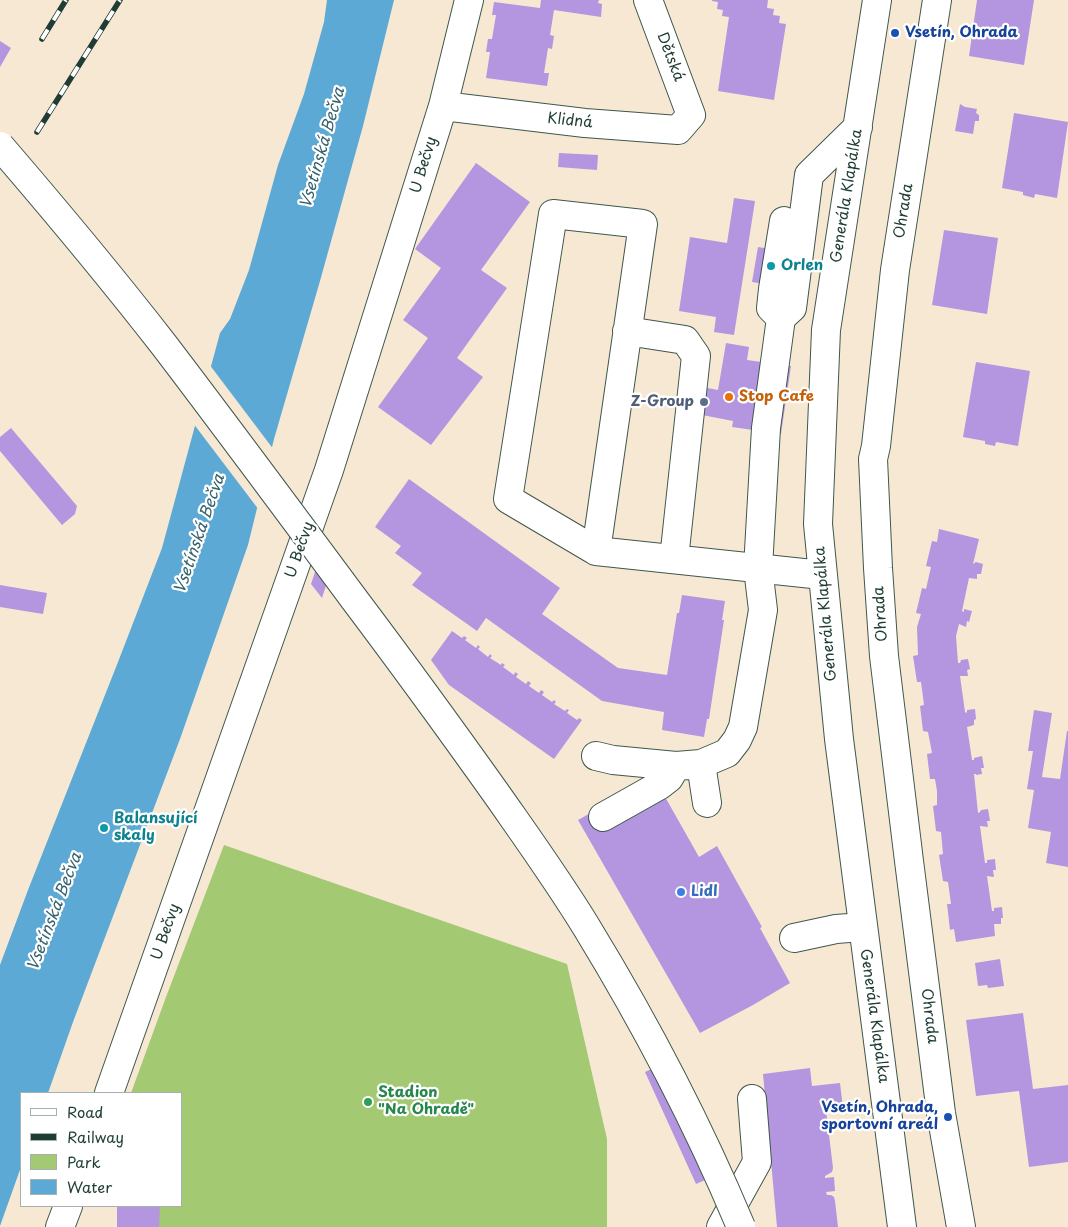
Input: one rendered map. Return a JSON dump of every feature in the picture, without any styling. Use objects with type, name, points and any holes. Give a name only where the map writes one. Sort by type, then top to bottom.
[{"type":"street","name":"U Bečvy","points":[[109,1092],[328,470],[443,106],[469,0]]},
{"type":"street","name":"Dětská","points":[[648,0],[691,115]]},
{"type":"street","name":"Generála Klapálka","points":[[877,0],[826,330],[818,524],[839,739],[902,1227]]},
{"type":"street","name":"Ohrada","points":[[938,0],[895,270],[873,459],[884,656],[942,1113],[961,1227]]},
{"type":"street","name":"Klidná","points":[[443,106],[585,124],[678,130],[691,115]]},
{"type":"street","points":[[603,818],[660,785],[688,765],[727,753],[737,740],[743,727],[763,610],[758,568],[766,428],[781,318],[792,308],[809,175],[858,127]]},
{"type":"street","points":[[0,146],[77,236],[163,344],[474,762],[552,873],[586,926],[652,1042],[708,1152],[741,1227]]},
{"type":"street","points":[[596,551],[643,224],[553,214],[508,499],[596,551],[822,575]]},
{"type":"street","points":[[627,331],[686,340],[696,356],[674,559]]},
{"type":"street","points":[[596,756],[613,760],[688,765]]},
{"type":"street","points":[[688,765],[708,803]]},
{"type":"street","points":[[794,938],[836,929],[862,927]]},
{"type":"street","points":[[720,1227],[757,1162],[752,1099]]},
{"type":"street","points":[[60,1227],[68,1207]]},
{"type":"green space","name":"Stadion \"Na Ohradě\"","points":[[224,845],[567,964],[607,1139],[607,1227],[117,1227],[117,1207],[182,1207],[182,1092],[131,1092]]},
{"type":"water","name":"Vsetínská Bečva","points":[[327,0],[394,0],[363,126],[274,439],[248,545],[180,739],[48,1092],[20,1092],[20,1170],[0,1226],[0,965],[162,548],[220,333],[230,319],[249,270],[278,165],[304,94],[324,22]]},
{"type":"pier","points":[[209,364],[274,450],[259,510],[193,423]]},
{"type":"building","points":[[541,0],[599,0],[598,3],[602,4],[601,17],[554,10],[550,35],[554,36],[552,49],[548,48],[544,73],[549,73],[547,86],[486,78],[490,52],[486,52],[488,39],[492,39],[496,15],[492,15],[494,2],[540,8]]},
{"type":"building","points":[[712,0],[768,0],[767,8],[774,9],[773,15],[780,16],[779,23],[786,24],[774,100],[718,91],[729,17],[722,16],[723,10],[717,9],[718,2]]},
{"type":"building","points":[[977,0],[1034,0],[1024,65],[969,56]]},
{"type":"building","points":[[0,41],[11,48],[0,67]]},
{"type":"building","points":[[960,104],[977,109],[976,113],[979,115],[979,121],[975,121],[973,134],[955,131]]},
{"type":"building","points":[[1014,113],[1068,122],[1057,198],[1035,194],[1034,198],[1023,195],[1023,192],[1002,188]]},
{"type":"building","points":[[559,153],[598,155],[597,170],[558,167]]},
{"type":"building","points":[[476,163],[530,202],[481,270],[507,288],[457,358],[483,377],[431,445],[378,407],[428,338],[403,320],[441,268],[415,249]]},
{"type":"building","points":[[734,198],[755,201],[734,335],[714,332],[716,317],[679,311],[690,237],[727,243]]},
{"type":"building","points":[[944,230],[998,238],[987,314],[932,305]]},
{"type":"building","points":[[758,247],[770,249],[764,284],[752,282]]},
{"type":"building","points":[[726,343],[749,347],[747,360],[791,366],[781,434],[732,427],[733,421],[697,414],[695,428],[674,425],[683,369],[702,387],[718,390]]},
{"type":"building","points":[[976,362],[1030,371],[1018,446],[996,442],[995,446],[985,444],[985,441],[963,437]]},
{"type":"building","points":[[11,428],[77,506],[75,514],[62,525],[0,451],[0,437]]},
{"type":"building","points":[[409,479],[560,588],[542,614],[618,668],[667,675],[677,613],[679,613],[682,595],[725,601],[722,620],[724,620],[709,719],[707,719],[704,737],[662,730],[664,712],[602,701],[486,618],[477,631],[412,585],[422,573],[395,553],[401,546],[375,527]]},
{"type":"building","points":[[939,529],[979,539],[973,564],[976,562],[983,564],[981,574],[977,574],[977,579],[969,578],[962,611],[964,612],[964,609],[972,611],[966,627],[959,624],[956,636],[958,663],[961,660],[968,659],[970,669],[967,670],[968,676],[960,676],[965,712],[967,713],[967,710],[975,709],[976,719],[974,720],[974,725],[967,727],[972,760],[982,756],[984,768],[981,768],[982,774],[974,774],[978,813],[981,810],[988,809],[990,821],[987,821],[988,827],[980,826],[985,863],[987,863],[987,860],[995,859],[996,870],[993,870],[994,877],[987,876],[992,911],[994,911],[994,908],[1002,907],[1003,918],[1001,918],[1001,924],[994,924],[995,936],[956,942],[954,929],[950,930],[947,904],[951,904],[948,882],[943,881],[939,855],[943,854],[941,832],[936,831],[933,806],[937,805],[937,791],[935,779],[930,779],[927,754],[932,753],[928,732],[923,731],[920,706],[924,705],[921,682],[917,682],[913,656],[918,655],[917,627],[921,614],[916,613],[922,588],[926,589],[931,567],[926,566],[932,541],[937,542]]},
{"type":"building","points":[[321,554],[335,558],[322,598],[311,584]]},
{"type":"building","points":[[0,585],[47,593],[43,614],[0,607]]},
{"type":"building","points":[[452,631],[462,638],[464,636],[467,638],[465,640],[476,648],[478,645],[480,647],[478,649],[488,657],[490,654],[492,656],[490,658],[501,665],[502,663],[505,665],[503,667],[514,675],[515,672],[518,674],[516,677],[526,684],[528,681],[531,683],[529,686],[539,693],[541,690],[544,692],[542,695],[552,702],[554,700],[556,702],[554,704],[565,711],[569,710],[567,713],[577,720],[579,718],[582,720],[554,759],[449,685],[431,660]]},
{"type":"building","points":[[1034,710],[1052,713],[1042,777],[1060,779],[1068,731],[1068,867],[1046,863],[1051,832],[1028,828],[1034,790],[1027,789],[1033,751],[1028,751]]},
{"type":"building","name":"Lidl","points":[[664,795],[699,857],[717,846],[762,927],[760,928],[790,983],[700,1033],[578,820],[596,810]]},
{"type":"building","points":[[1000,959],[1004,986],[988,988],[987,985],[978,986],[975,963]]},
{"type":"building","points":[[1023,1013],[1033,1089],[1068,1085],[1068,1162],[1029,1167],[1019,1091],[976,1096],[966,1020]]},
{"type":"building","points":[[662,1064],[714,1176],[696,1184],[645,1072]]},
{"type":"building","points":[[810,1068],[812,1086],[840,1083],[843,1108],[826,1110],[833,1168],[832,1172],[825,1176],[825,1178],[834,1177],[835,1191],[826,1192],[827,1195],[834,1197],[838,1227],[777,1227],[763,1074]]},
{"type":"building","points":[[117,1207],[160,1207],[159,1227],[117,1227]]},
{"type":"railway","points":[[42,39],[66,0]]},
{"type":"railway","points":[[37,132],[120,0]]},
{"type":"place","name":"Vsetín, Ohrada","points":[[895,33]]},
{"type":"place","name":"Orlen","points":[[771,266]]},
{"type":"place","name":"Stop Cafe","points":[[729,397]]},
{"type":"place","name":"Z-Group","points":[[704,402]]},
{"type":"place","name":"Balansující skaly","points":[[104,828]]},
{"type":"place","name":"Lidl","points":[[681,892]]},
{"type":"place","name":"Stadion \"Na Ohradě\"","points":[[368,1102]]},
{"type":"place","name":"Vsetín, Ohrada, sportovní areál","points":[[948,1117]]}]
